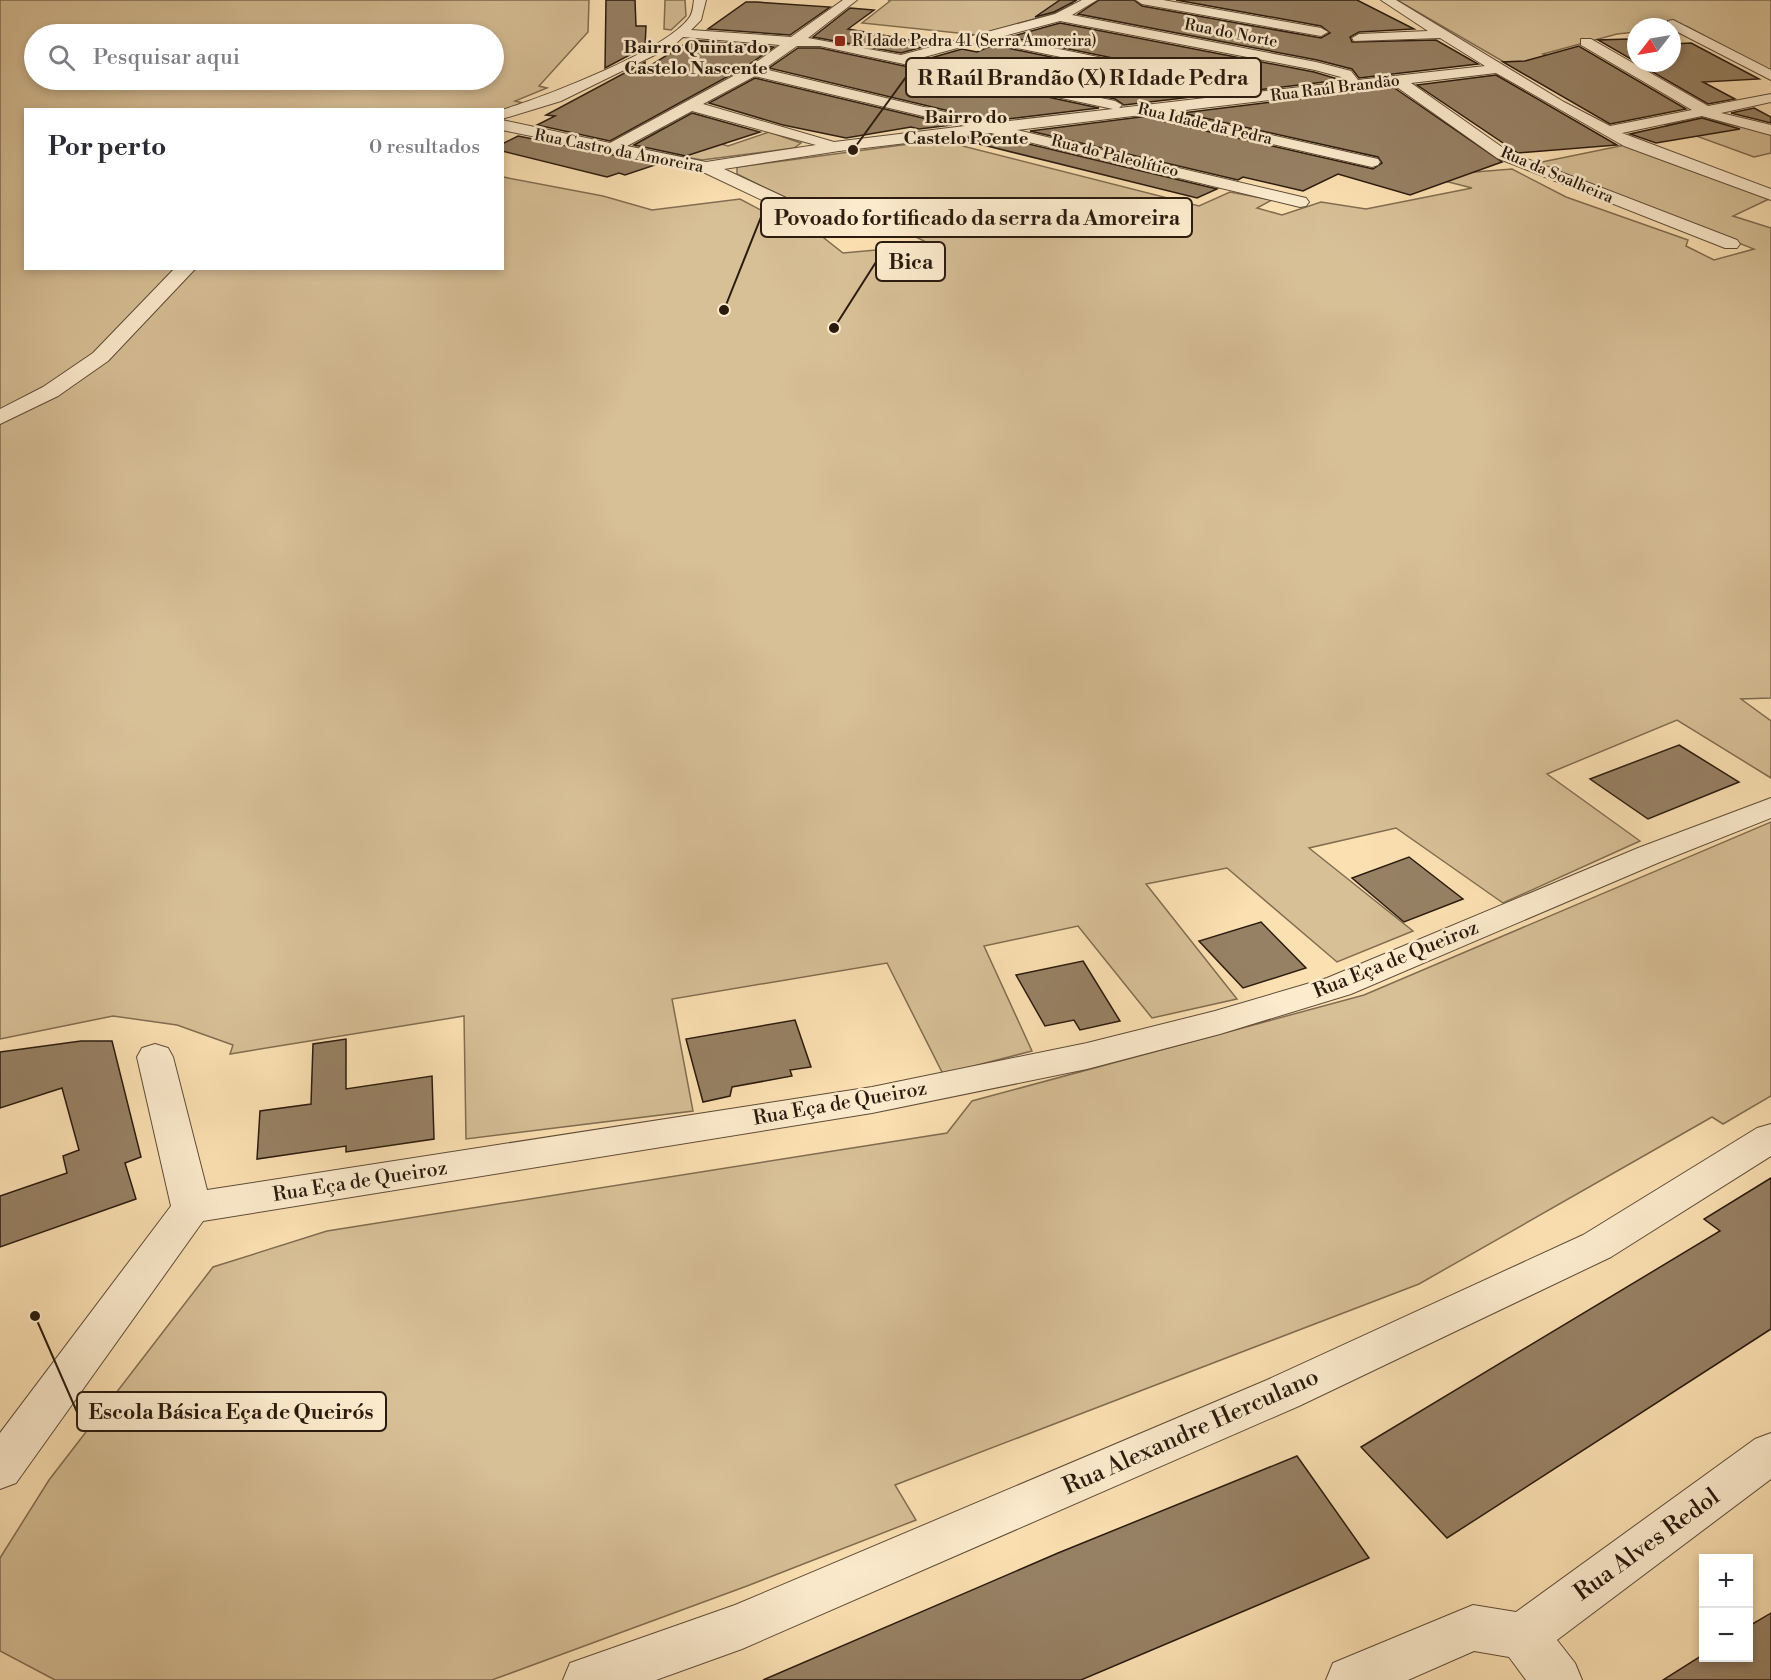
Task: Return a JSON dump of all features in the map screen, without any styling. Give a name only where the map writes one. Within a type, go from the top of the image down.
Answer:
[{"type":"street","points":[[504,115],[568,93],[682,33],[695,20],[700,0]]},
{"type":"street","points":[[610,149],[753,71],[851,0]]},
{"type":"street","points":[[900,58],[1060,16],[1091,0]]},
{"type":"street","points":[[1142,0],[1321,32]]},
{"type":"street","points":[[1387,0],[1559,105],[1630,143],[1771,195]]},
{"type":"street","points":[[1149,34],[1233,4]]},
{"type":"street","name":"Rua do Norte","points":[[1060,16],[1316,66],[1346,74],[1355,86]]},
{"type":"street","points":[[1681,29],[1771,76]]},
{"type":"street","name":"Rua Idade da Pedra","points":[[682,33],[775,41],[820,42],[1142,110],[1372,162]]},
{"type":"street","points":[[1359,38],[1444,34]]},
{"type":"street","points":[[982,38],[1267,96]]},
{"type":"street","points":[[1586,42],[1703,112],[1771,130]]},
{"type":"street","name":"Rua Raúl Brandão","points":[[706,167],[990,128],[1501,68]]},
{"type":"street","name":"Rua do Paleolítico","points":[[753,71],[1300,202]]},
{"type":"street","name":"Rua da Soalheira","points":[[1397,80],[1503,155],[1731,244]]},
{"type":"street","points":[[1608,131],[1771,98]]},
{"type":"street","points":[[692,106],[839,147]]},
{"type":"street","name":"Rua Castro da Amoreira","points":[[504,125],[706,167],[806,214],[828,232]]},
{"type":"street","points":[[0,417],[44,395],[85,367],[125,334],[167,284],[184,270]]},
{"type":"street","name":"Rua Eça de Queiroz","points":[[191,1208],[872,1101],[1087,1056],[1220,1022],[1339,986],[1638,860],[1771,807]]},
{"type":"street","points":[[0,1469],[191,1208],[155,1057]]},
{"type":"street","name":"Rua Alexandre Herculano","points":[[588,1680],[742,1626],[1282,1393],[1597,1246],[1771,1138]]},
{"type":"street","name":"Rua Alves Redol","points":[[1523,1636],[1771,1453]]},
{"type":"street","points":[[1351,1680],[1473,1628],[1523,1636],[1557,1680]]},
{"type":"shaded area","points":[[0,0],[589,0],[588,32],[539,86],[547,88],[515,101],[528,104],[504,110],[24,108],[24,270],[504,270],[504,177],[603,196],[652,210],[740,199],[789,225],[803,224],[799,227],[815,231],[843,253],[932,245],[904,231],[853,214],[826,218],[737,174],[737,167],[939,140],[1199,206],[1230,192],[1272,200],[1257,208],[1282,215],[1321,202],[1366,209],[1472,188],[1425,176],[1512,169],[1566,197],[1688,240],[1686,246],[1714,260],[1754,249],[1537,163],[1625,145],[1769,199],[1733,216],[1771,228],[1771,698],[1741,699],[1771,721],[1771,778],[1677,720],[1547,774],[1640,841],[1503,903],[1396,828],[1309,848],[1413,931],[1337,962],[1227,868],[1146,884],[1237,999],[1152,1018],[1078,926],[984,946],[1032,1051],[943,1074],[887,963],[672,999],[693,1111],[466,1139],[464,1016],[230,1054],[233,1045],[177,1025],[113,1016],[0,1039]]},
{"type":"shaded area","points":[[665,0],[685,0],[686,16],[671,30],[664,29]]},
{"type":"shaded area","points":[[888,0],[1070,0],[1066,3],[1074,4],[1052,14],[977,35],[862,23],[890,1]]},
{"type":"shaded area","points":[[1397,0],[1771,0],[1771,71],[1686,26],[1681,26],[1681,18],[1627,18],[1627,33],[1543,54],[1575,71],[1523,73]]},
{"type":"shaded area","points":[[1701,118],[1771,133],[1771,153],[1754,157],[1666,125]]},
{"type":"shaded area","points":[[664,128],[728,146],[769,132],[801,143],[794,148],[702,160],[638,149],[634,145]]},
{"type":"shaded area","points":[[1771,822],[1771,1096],[1723,1124],[1712,1117],[1419,1284],[895,1485],[916,1520],[747,1586],[492,1680],[55,1680],[0,1651],[0,1558],[49,1480],[213,1267],[327,1231],[947,1133],[972,1101],[1364,995]]},
{"type":"building","points":[[606,0],[635,0],[636,26],[646,26],[645,47],[605,68]]},
{"type":"building","points":[[1060,0],[1077,0],[1054,12],[1035,17]]},
{"type":"building","points":[[1099,0],[1134,0],[1142,6],[1321,38],[1330,33],[1321,26],[1176,0],[1357,0],[1414,29],[1359,32],[1350,37],[1352,42],[1436,40],[1478,64],[1359,78],[1352,69],[1317,60],[1078,14]]},
{"type":"building","points":[[746,2],[830,7],[790,35],[708,29]]},
{"type":"building","points":[[850,8],[874,10],[848,29],[933,44],[901,53],[813,37]]},
{"type":"building","points":[[1060,23],[1314,72],[1341,80],[1249,91],[1245,85],[1010,37]]},
{"type":"building","points":[[1627,39],[1627,57],[1598,40]]},
{"type":"building","points":[[691,40],[774,47],[747,66],[610,141],[537,125],[555,116],[546,115],[645,62],[645,69]]},
{"type":"building","points":[[1691,43],[1759,79],[1703,82],[1735,99],[1708,104],[1653,72],[1681,72],[1681,44]]},
{"type":"building","points":[[993,45],[1226,93],[1124,105],[1115,99],[927,59],[962,49],[977,52]]},
{"type":"building","points":[[1579,46],[1686,109],[1610,124],[1503,62],[1525,61]]},
{"type":"building","points":[[798,48],[820,48],[1099,108],[991,121],[769,68]]},
{"type":"building","points":[[1496,75],[1617,145],[1518,153],[1417,85]]},
{"type":"building","points":[[755,78],[952,125],[919,129],[911,127],[846,138],[783,125],[709,103]]},
{"type":"building","points":[[1393,87],[1502,162],[1410,195],[1338,174],[1303,191],[1243,177],[1238,180],[1030,131],[1156,115],[1158,120],[1373,169],[1382,163],[1378,157],[1182,113]]},
{"type":"building","points":[[1754,108],[1771,117],[1771,123],[1731,113]]},
{"type":"building","points":[[692,113],[760,132],[686,156],[634,145]]},
{"type":"building","points":[[1702,118],[1740,129],[1656,143],[1630,134]]},
{"type":"building","points":[[991,135],[1217,189],[1197,198],[959,139]]},
{"type":"building","points":[[518,136],[658,164],[625,175],[619,173],[607,177],[504,151],[504,143]]},
{"type":"building","points":[[1679,745],[1739,782],[1648,819],[1590,779]]},
{"type":"building","points":[[1409,857],[1463,899],[1404,922],[1352,878]]},
{"type":"building","points":[[1261,922],[1306,968],[1243,988],[1199,941]]},
{"type":"building","points":[[1083,961],[1120,1021],[1080,1030],[1074,1020],[1045,1026],[1016,975]]},
{"type":"building","points":[[795,1020],[811,1067],[790,1070],[792,1076],[732,1087],[730,1096],[703,1102],[686,1039]]},
{"type":"building","points":[[346,1039],[346,1089],[432,1076],[434,1139],[346,1152],[346,1146],[257,1159],[260,1111],[311,1104],[313,1044]]},
{"type":"building","points":[[81,1041],[112,1041],[141,1157],[125,1163],[136,1199],[0,1247],[0,1196],[67,1173],[63,1156],[79,1150],[62,1088],[0,1108],[0,1052]]},
{"type":"building","points":[[1771,1178],[1771,1329],[1447,1538],[1361,1447],[1720,1231],[1704,1219]]},
{"type":"building","points":[[1297,1456],[1369,1558],[1081,1680],[763,1680],[1058,1553]]},
{"type":"building","points":[[1771,1613],[1771,1680],[1663,1680],[1699,1657],[1699,1662],[1753,1662],[1753,1624]]},
{"type":"place","name":"R Idade Pedra 41 (Serra Amoreira)","points":[[840,41]]},
{"type":"place","name":"R Raúl Brandão (X) R Idade Pedra","points":[[853,150]]},
{"type":"place","name":"Povoado fortificado da serra da Amoreira","points":[[724,310]]},
{"type":"place","name":"Bica","points":[[834,328]]},
{"type":"place","name":"Escola Básica Eça de Queirós","points":[[35,1316]]},
{"type":"district","name":"Bairro Quinta do Castelo Nascente","points":[[696,57]]},
{"type":"district","name":"Bairro do Castelo Poente","points":[[966,127]]}]
